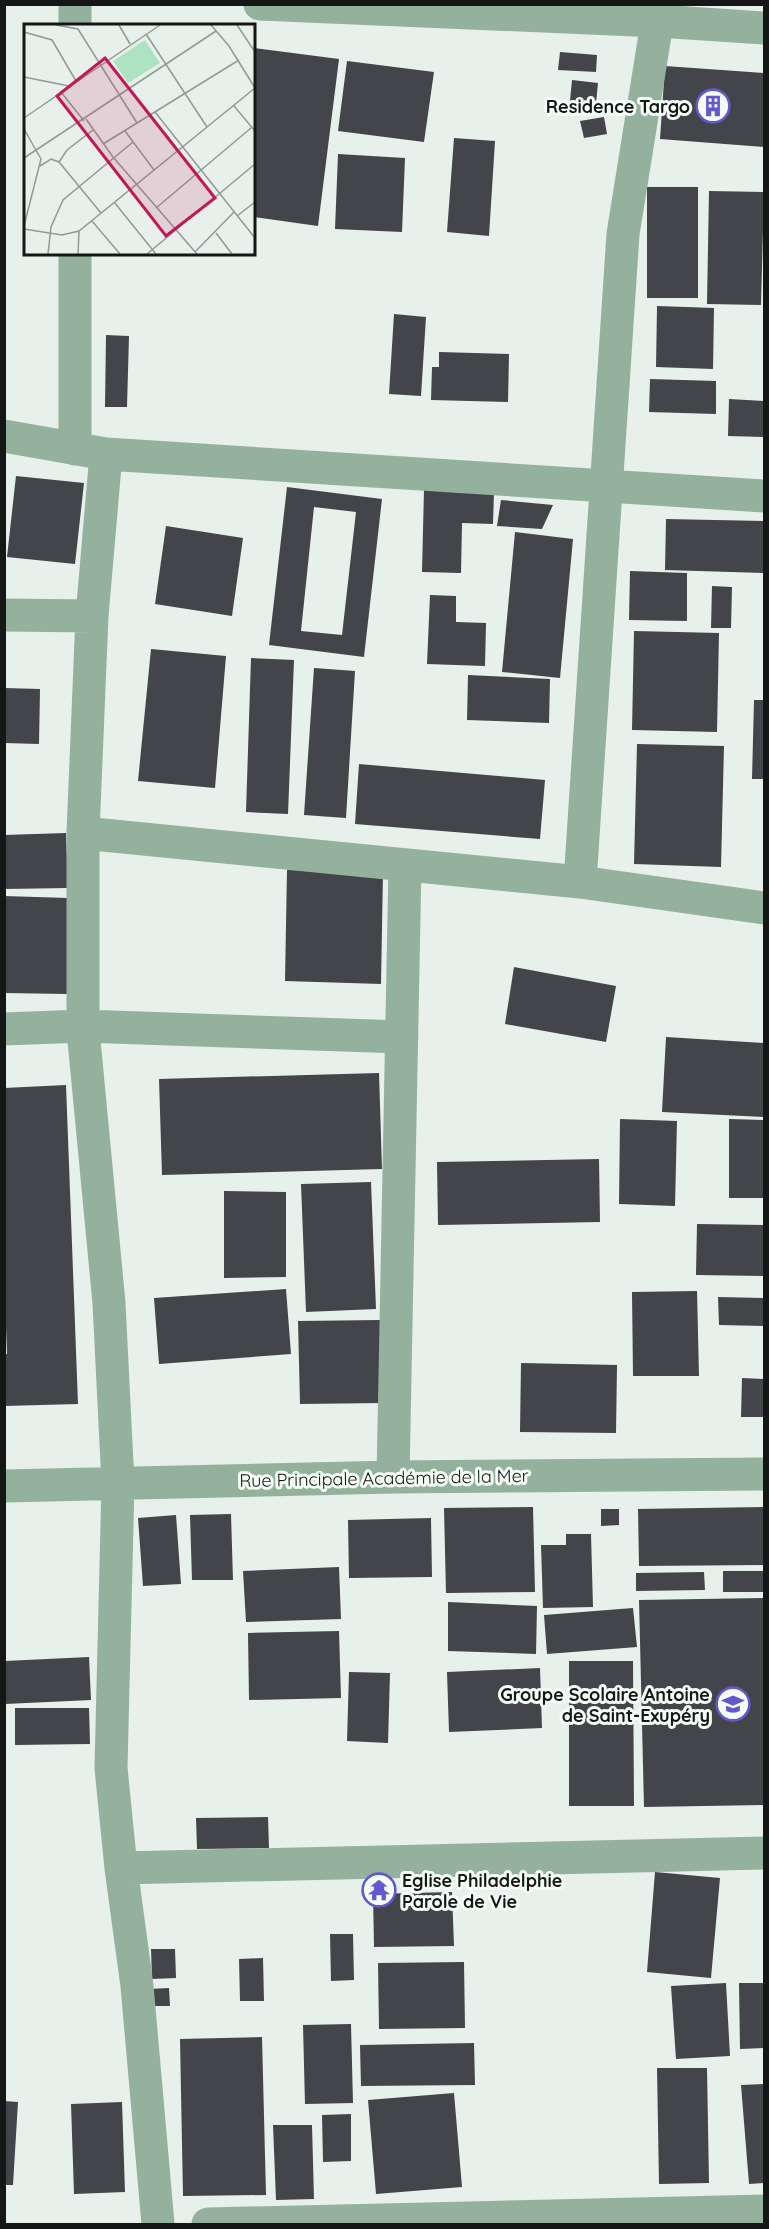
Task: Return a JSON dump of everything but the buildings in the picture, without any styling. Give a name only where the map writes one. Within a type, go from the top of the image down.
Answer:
[{"type":"street","points":[[75,4],[75,24]]},
{"type":"street","points":[[260,4],[659,13],[765,28]]},
{"type":"street","points":[[580,882],[624,234],[659,13]]},
{"type":"street","points":[[75,255],[91,451],[92,616],[83,833],[83,1026],[109,1303],[118,1484],[111,1768],[121,1868],[137,1986],[158,2224]]},
{"type":"street","points":[[4,436],[91,451],[765,496]]},
{"type":"street","points":[[4,615],[92,616]]},
{"type":"street","points":[[83,833],[580,882],[765,908]]},
{"type":"street","points":[[393,1477],[405,865]]},
{"type":"street","points":[[4,1029],[83,1026],[402,1037]]},
{"type":"street","name":"Rue Principale Académie de la Mer","points":[[4,1486],[393,1477],[765,1474]]},
{"type":"street","points":[[121,1868],[765,1853]]},
{"type":"street","points":[[208,2224],[765,2211]]},
{"type":"place","name":"Residence Targo","points":[[713,106]]},
{"type":"place","name":"Groupe Scolaire Antoine de Saint-Exupéry","points":[[733,1704]]},
{"type":"place","name":"Eglise Philadelphie Parole de Vie","points":[[379,1890]]}]
